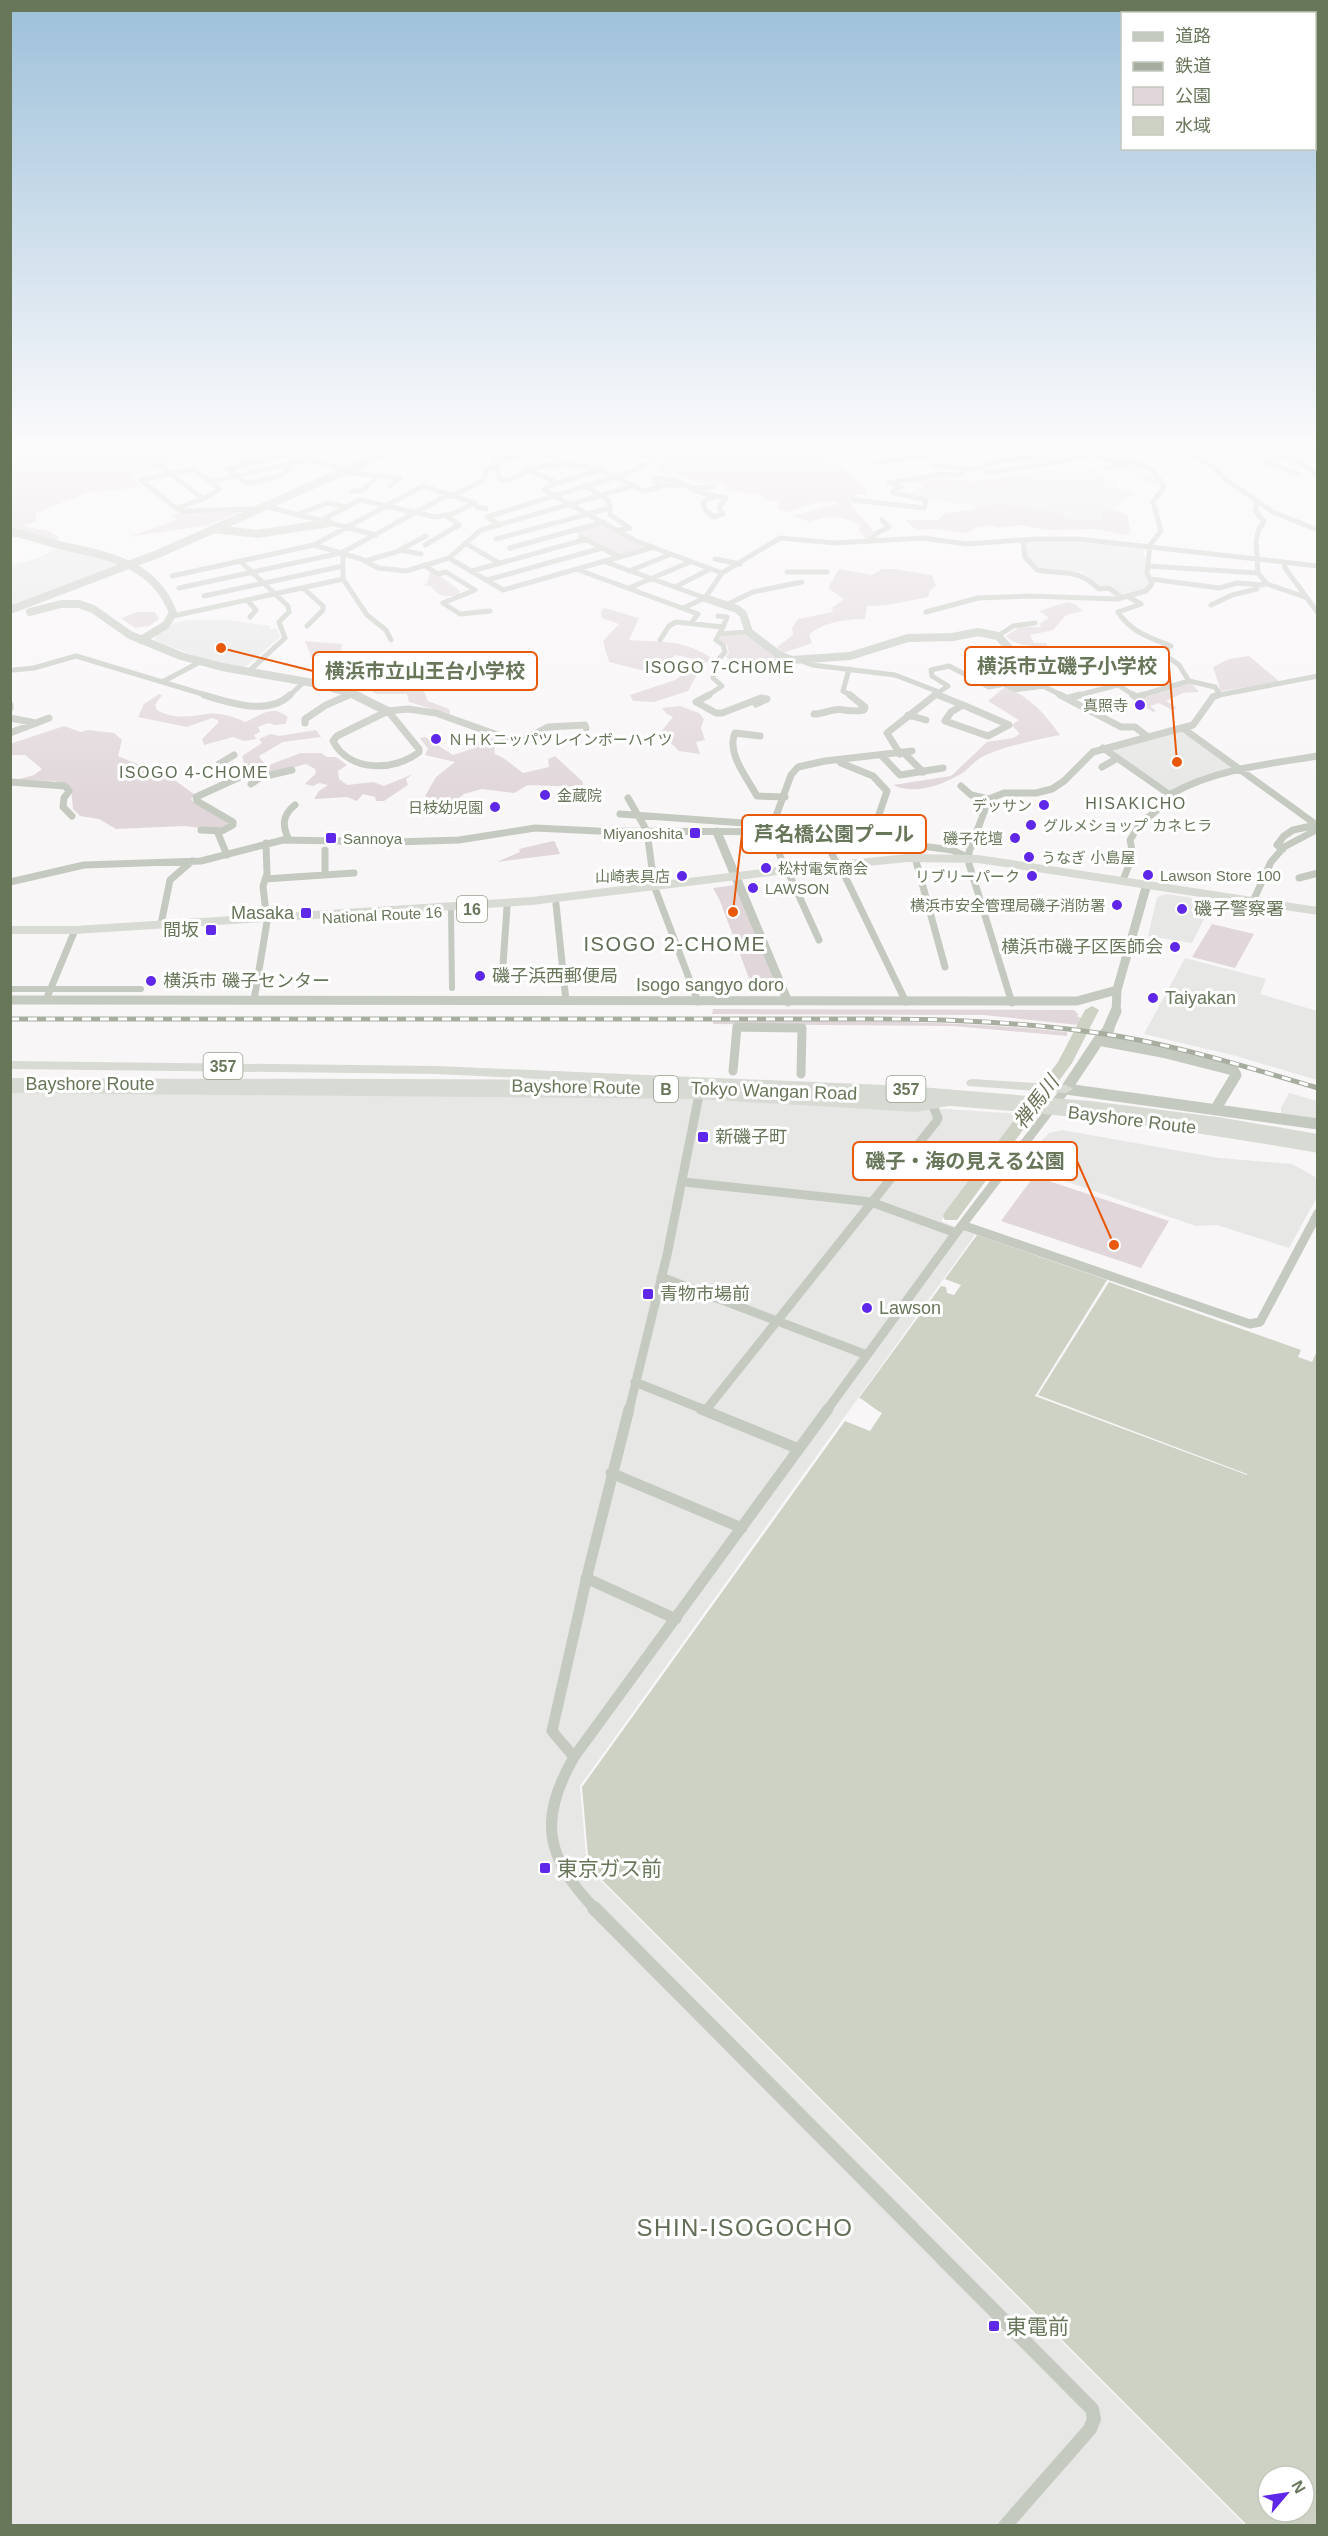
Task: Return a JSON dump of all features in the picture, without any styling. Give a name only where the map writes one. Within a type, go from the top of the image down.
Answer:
[{"type":"highway","name":"National Route 16","points":[[10,932],[74,933],[532,901],[655,889],[908,858],[969,858],[1258,900],[1317,911]]},
{"type":"highway","name":"National Route 16","points":[[839,866],[930,859]]},
{"type":"highway","name":"National Route 16","points":[[74,933],[161,924],[556,904],[655,889]]},
{"type":"highway","name":"Tokyo Wangan Road","points":[[10,1065],[436,1070],[829,1086],[986,1096],[1168,1115],[1317,1138]]},
{"type":"highway","name":"357","points":[[436,1070],[579,1068],[733,1071],[1066,1089]]},
{"type":"highway","name":"Bayshore Route","points":[[10,1074],[620,1077],[870,1086],[1084,1103],[1220,1121],[1317,1138]]},
{"type":"highway","name":"357","points":[[859,1077],[907,1086],[914,1092],[911,1097],[863,1103]]},
{"type":"highway","name":"Bayshore Route","points":[[10,1083],[457,1086],[805,1093],[1066,1111],[1317,1147]]},
{"type":"highway","name":"Tokyo Wangan Road","points":[[10,1089],[436,1092],[610,1086],[886,1095],[1038,1106],[1134,1117],[1317,1147]]},
{"type":"highway","name":"357","points":[[436,1092],[699,1095],[933,1107],[1015,1086]]},
{"type":"street","points":[[125,562],[134,566],[160,589],[172,609],[173,616]]},
{"type":"street","points":[[10,610],[67,592],[142,562]]},
{"type":"street","points":[[172,576],[233,562]]},
{"type":"street","points":[[241,562],[288,606],[289,612],[279,622],[285,638],[248,672]]},
{"type":"street","points":[[179,588],[296,562]]},
{"type":"street","points":[[343,562],[343,579],[367,615],[386,630],[391,640]]},
{"type":"street","points":[[368,562],[378,568],[400,571],[433,562]]},
{"type":"street","points":[[457,562],[503,590],[598,562]]},
{"type":"street","points":[[536,562],[556,575]]},
{"type":"street","points":[[465,583],[550,562]]},
{"type":"street","points":[[607,562],[728,604],[743,614],[748,632],[779,655],[812,665],[895,675],[1009,725],[988,736],[945,721],[951,712],[963,705]]},
{"type":"street","points":[[629,571],[651,562]]},
{"type":"street","points":[[629,588],[689,562]]},
{"type":"street","points":[[691,562],[722,573]]},
{"type":"street","points":[[732,562],[740,564]]},
{"type":"street","points":[[683,608],[705,598],[722,573],[743,562]]},
{"type":"street","points":[[1030,562],[1037,570],[1080,573],[1089,578],[1099,589],[1109,588],[1141,604],[1118,612],[1137,635],[1171,646],[1158,650],[1179,664],[1189,681]]},
{"type":"street","points":[[926,612],[978,598],[1125,597],[1152,587],[1148,573],[1148,562]]},
{"type":"street","points":[[1258,562],[1258,573],[1265,585]]},
{"type":"street","points":[[1284,562],[1285,568],[1317,616]]},
{"type":"street","points":[[1287,562],[1317,566]]},
{"type":"street","points":[[472,571],[499,563]]},
{"type":"street","points":[[424,565],[438,574],[446,572],[475,590],[443,603],[460,614],[490,611]]},
{"type":"street","points":[[204,596],[343,566]]},
{"type":"street","points":[[1148,566],[1258,573]]},
{"type":"street","points":[[576,569],[698,614],[691,623]]},
{"type":"street","points":[[675,587],[710,569]]},
{"type":"street","points":[[787,572],[827,572]]},
{"type":"street","points":[[182,573],[216,607]]},
{"type":"street","points":[[141,640],[166,625],[173,616],[343,579]]},
{"type":"street","points":[[1151,579],[1219,588],[1237,583],[1265,585],[1305,597]]},
{"type":"street","points":[[728,604],[734,599],[767,589],[802,582]]},
{"type":"street","points":[[1211,605],[1232,595],[1265,585]]},
{"type":"street","points":[[303,588],[323,606],[323,609],[307,626]]},
{"type":"street","points":[[247,600],[256,610],[250,617]]},
{"type":"street","points":[[10,616],[58,604],[77,604],[88,607],[129,635],[200,662],[354,693],[387,711],[400,723],[419,749],[415,757],[387,766],[369,767],[345,756],[335,747],[333,741],[336,737],[387,711],[408,708],[442,715],[513,741],[532,737],[543,728],[585,724],[586,728]]},
{"type":"street","points":[[718,616],[727,617],[716,640],[723,645],[725,652],[719,659],[713,678],[722,686],[717,692],[696,702],[716,713],[722,713],[760,698],[767,699],[756,704]]},
{"type":"street","points":[[660,640],[669,626],[678,622],[723,627]]},
{"type":"street","points":[[998,636],[1013,626],[1035,623]]},
{"type":"street","points":[[718,634],[748,632]]},
{"type":"street","points":[[802,661],[850,656],[881,645],[917,637],[953,637],[978,632],[998,636],[1009,650],[981,660],[974,666],[977,670],[1005,684],[1022,688],[1041,685],[1120,727],[1135,727],[1148,737]]},
{"type":"street","points":[[14,670],[34,668],[76,656],[164,681],[213,698],[263,708],[283,702],[304,682]]},
{"type":"street","points":[[164,681],[200,662]]},
{"type":"street","points":[[923,772],[887,733],[948,686],[929,672],[949,666],[989,687],[1005,684]]},
{"type":"street","points":[[814,714],[823,714],[836,709],[851,713],[864,710],[865,707],[855,702],[850,694],[843,691],[849,669]]},
{"type":"street","points":[[961,786],[971,795],[989,799],[1002,793],[1051,790],[1078,769],[1083,759],[1103,748],[1193,725],[1213,698],[1220,694],[1317,676]]},
{"type":"street","points":[[1069,698],[1118,685],[1136,697],[1189,681],[1215,687],[1220,694]]},
{"type":"street","points":[[305,723],[305,719],[312,713],[354,693]]},
{"type":"street","points":[[908,715],[926,720]]},
{"type":"street","points":[[10,718],[36,723]]},
{"type":"street","points":[[10,733],[49,718]]},
{"type":"street","points":[[1184,729],[1317,826],[1283,849],[1271,862],[1258,900]]},
{"type":"street","points":[[760,736],[735,734],[732,737],[736,758],[757,796],[784,797]]},
{"type":"street","points":[[1103,748],[1172,797]]},
{"type":"street","points":[[768,830],[792,775],[798,767],[906,753]]},
{"type":"street","points":[[219,764],[234,755]]},
{"type":"street","points":[[882,756],[900,775],[943,768]]},
{"type":"street","points":[[1123,880],[1133,855],[1130,840],[1135,831],[1140,824],[1187,785],[1240,768],[1317,756]]},
{"type":"street","points":[[1102,767],[1116,759]]},
{"type":"street","points":[[834,761],[864,772],[885,787],[887,791],[871,838]]},
{"type":"street","points":[[251,784],[261,777],[292,770]]},
{"type":"street","points":[[201,830],[217,831],[233,825],[233,822],[195,799],[203,793],[240,777]]},
{"type":"street","points":[[10,782],[65,786],[69,791],[64,798],[63,807],[72,816]]},
{"type":"street","points":[[628,798],[636,816],[647,831],[652,869],[647,871],[698,1002]]},
{"type":"street","points":[[989,799],[969,864],[1012,1003]]},
{"type":"street","points":[[289,840],[283,828],[287,811],[295,805]]},
{"type":"street","points":[[620,814],[768,830],[821,832],[871,838],[952,850],[969,858]]},
{"type":"street","points":[[10,882],[84,865],[192,861],[227,855],[266,843],[289,840],[395,842],[459,840],[535,828],[717,832],[768,830]]},
{"type":"street","points":[[768,830],[819,940]]},
{"type":"street","points":[[217,831],[227,855]]},
{"type":"street","points":[[717,832],[788,1002]]},
{"type":"street","points":[[821,832],[906,1002]]},
{"type":"street","points":[[254,1000],[267,920],[263,893],[267,874],[266,843]]},
{"type":"street","points":[[325,850],[325,875]]},
{"type":"street","points":[[161,924],[170,880],[192,861]]},
{"type":"street","points":[[916,861],[945,967]]},
{"type":"street","points":[[265,879],[354,873]]},
{"type":"street","points":[[1299,878],[1317,873]]},
{"type":"street","points":[[1091,1053],[1103,1041],[1116,1016],[1117,990],[1147,884]]},
{"type":"street","points":[[556,904],[566,1002]]},
{"type":"street","points":[[503,965],[507,907]]},
{"type":"street","points":[[451,911],[452,988]]},
{"type":"street","points":[[48,994],[74,933]]},
{"type":"street","points":[[10,989],[48,994],[141,989]]},
{"type":"street","name":"Isogo sangyo doro","points":[[10,1000],[48,994],[254,1000],[1012,1003],[1077,1001],[1117,990]]},
{"type":"street","points":[[733,1071],[737,1028],[802,1028],[801,1074]]},
{"type":"street","points":[[1005,2526],[1090,2429],[1094,2420],[1092,2409],[573,1885],[559,1863],[553,1847],[550,1814],[561,1778],[574,1757],[959,1229],[1109,1029]]},
{"type":"street","points":[[1103,1041],[1171,1054],[1233,1070],[1236,1075],[1215,1110]]},
{"type":"street","points":[[1066,1089],[1317,1124]]},
{"type":"street","points":[[574,1757],[552,1731],[570,1641],[684,1182],[699,1095]]},
{"type":"street","points":[[706,1411],[936,1122],[937,1112],[933,1107]]},
{"type":"street","points":[[684,1182],[871,1202],[1238,1321],[1255,1323],[1260,1322],[1317,1213]]},
{"type":"street","points":[[661,1277],[867,1355]]},
{"type":"street","points":[[635,1382],[799,1449]]},
{"type":"street","points":[[611,1473],[742,1528]]},
{"type":"street","points":[[586,1578],[676,1618]]},
{"type":"shaded area","points":[[23,562],[123,564],[11,606],[10,566]]},
{"type":"shaded area","points":[[1032,562],[1147,562],[1150,586],[1144,591],[1124,596],[1099,586],[1082,572],[1040,570]]},
{"type":"shaded area","points":[[189,620],[227,620],[271,626],[268,630],[277,628],[280,637],[244,668],[216,663],[155,641],[156,636],[174,623]]},
{"type":"shaded area","points":[[1182,731],[1235,767],[1171,791],[1119,758],[1111,750]]},
{"type":"shaded area","points":[[1166,894],[1213,901],[1192,943],[1148,936],[1157,897]]},
{"type":"shaded area","points":[[1185,958],[1266,979],[1260,994],[1317,1011],[1317,1080],[1236,1056],[1144,1034]]},
{"type":"shaded area","points":[[11,1093],[675,1097],[883,1105],[1023,1114],[941,1221],[975,1235],[580,1786],[587,1867],[1245,2525],[11,2526]]},
{"type":"shaded area","points":[[1289,1093],[1317,1101],[1317,1120],[1281,1114],[1281,1108]]},
{"type":"shaded area","points":[[1062,1130],[1219,1158],[1292,1164],[1317,1178],[1317,1197],[1289,1248],[1217,1225],[1196,1226],[1024,1167],[1023,1160],[1032,1146],[1049,1133]]},
{"type":"green space","points":[[431,569],[460,591],[459,595],[443,595],[431,586],[422,585],[427,583]]},
{"type":"green space","points":[[839,569],[872,575],[882,569],[895,569],[932,575],[936,586],[930,590],[928,597],[887,605],[867,606],[865,619],[828,624],[809,635],[812,643],[783,653],[777,647],[793,635],[792,628],[798,619],[833,612],[832,608],[844,599],[828,588]]},
{"type":"green space","points":[[1067,602],[1075,604],[1083,611],[1066,615],[1053,630],[1030,635],[1034,643],[1047,643],[1047,646],[1020,644],[1006,636],[1020,627],[1041,627],[1039,624],[1049,618],[1039,611]]},
{"type":"green space","points":[[604,608],[639,618],[629,640],[682,645],[702,652],[713,659],[703,663],[688,691],[654,702],[633,701],[630,695],[675,680],[693,668],[694,663],[692,659],[676,655],[652,669],[641,670],[609,662],[603,641],[619,624],[602,618],[601,612]]},
{"type":"green space","points":[[138,612],[155,612],[159,619],[149,626],[135,628],[121,618]]},
{"type":"green space","points":[[746,635],[781,659],[742,668],[726,657],[729,653],[727,645],[720,640],[721,636]]},
{"type":"green space","points":[[305,641],[342,644],[340,657],[374,660],[398,667],[405,672],[399,680],[424,691],[428,701],[449,709],[450,714],[409,702],[407,694],[377,694],[359,685],[366,680],[349,688],[321,681],[329,673],[314,670],[316,659],[312,659]]},
{"type":"green space","points":[[1249,656],[1280,682],[1221,691],[1213,667],[1229,659]]},
{"type":"green space","points":[[1191,683],[1199,692],[1183,693],[1166,701],[1177,708],[1172,710],[1159,703],[1150,706],[1156,711],[1153,712],[1138,702],[1145,700],[1141,697]]},
{"type":"green space","points":[[1005,687],[1022,695],[1036,706],[1060,735],[990,753],[980,758],[964,772],[930,787],[911,789],[893,785],[951,776],[987,742],[1013,738],[1020,734],[1012,725],[1019,720],[988,701]]},
{"type":"green space","points":[[159,694],[162,695],[155,705],[157,710],[170,715],[217,714],[245,722],[262,714],[276,711],[288,717],[285,724],[268,723],[258,727],[260,732],[254,735],[256,739],[244,741],[233,737],[204,745],[202,739],[218,723],[218,720],[212,718],[187,727],[138,717],[144,704]]},
{"type":"green space","points":[[680,706],[699,713],[704,719],[701,728],[705,740],[696,742],[700,754],[679,751],[660,733],[673,717],[662,708]]},
{"type":"green space","points":[[64,726],[81,732],[88,730],[114,733],[122,740],[118,756],[173,779],[194,794],[191,800],[222,817],[231,825],[214,830],[185,826],[116,829],[99,819],[80,816],[73,809],[71,788],[55,781],[15,780],[34,775],[42,769],[25,755],[11,755],[10,744]]},
{"type":"green space","points":[[316,730],[321,737],[283,742],[259,756],[269,765],[301,753],[321,753],[327,757],[336,757],[347,765],[338,771],[339,779],[347,785],[373,782],[384,786],[413,774],[406,779],[408,785],[384,801],[376,801],[375,797],[363,794],[357,801],[347,797],[314,799],[319,791],[328,785],[305,784],[316,773],[315,769],[306,764],[268,774],[246,770],[242,756],[262,743],[259,739],[271,734],[279,736]]},
{"type":"green space","points":[[425,737],[453,755],[475,748],[472,744],[488,737],[500,741],[494,742],[495,754],[523,773],[549,767],[548,759],[555,756],[583,782],[583,787],[528,785],[514,793],[482,789],[464,794],[447,807],[432,805],[425,796],[436,777],[455,762],[425,755],[428,749],[420,738]]},
{"type":"green space","points":[[553,841],[560,854],[497,862],[520,852],[519,849]]},
{"type":"green space","points":[[735,885],[778,989],[753,989],[713,888]]},
{"type":"green space","points":[[1212,924],[1254,934],[1235,968],[1192,957]]},
{"type":"green space","points":[[713,1009],[1074,1010],[1079,1015],[1076,1016],[1092,1022],[1088,1026],[984,1015],[712,1014]]},
{"type":"green space","points":[[713,1021],[934,1023],[1067,1032],[1067,1036],[953,1026],[713,1024]]},
{"type":"green space","points":[[1034,1176],[1169,1221],[1141,1268],[1001,1221]]},
{"type":"water","points":[[977,1235],[1107,1280],[1035,1396],[1247,1475],[1038,1395],[1109,1282],[1301,1350],[1298,1357],[1312,1362],[1317,1351],[1317,2525],[1247,2525],[589,1867],[582,1787],[845,1421],[870,1431],[882,1413],[859,1398],[941,1286],[946,1287],[947,1293],[954,1295],[961,1285],[945,1279]]},
{"type":"waterway","name":"禅馬川","points":[[951,1216],[1065,1063],[1092,1010]]},
{"type":"railway","points":[[10,1019],[877,1019],[970,1021],[1062,1028],[1123,1037],[1197,1053],[1318,1088]]},
{"type":"place","name":"横浜市立山王台小学校","points":[[221,648]]},
{"type":"place","name":"真照寺","points":[[1140,705]]},
{"type":"place","name":"ＮＨＫニッパツレインボーハイツ","points":[[436,739]]},
{"type":"place","name":"横浜市立磯子小学校","points":[[1177,762]]},
{"type":"place","name":"金蔵院","points":[[545,795]]},
{"type":"place","name":"デッサン","points":[[1044,805]]},
{"type":"place","name":"日枝幼児園","points":[[495,807]]},
{"type":"place","name":"グルメショップ カネヒラ","points":[[1031,825]]},
{"type":"place","name":"Miyanoshita","points":[[695,833]]},
{"type":"place","name":"Sannoya","points":[[331,838]]},
{"type":"place","name":"磯子花壇","points":[[1015,838]]},
{"type":"place","name":"うなぎ 小島屋","points":[[1029,857]]},
{"type":"place","name":"松村電気商会","points":[[766,868]]},
{"type":"place","name":"Lawson Store 100","points":[[1148,875]]},
{"type":"place","name":"山崎表具店","points":[[682,876]]},
{"type":"place","name":"リブリーパーク","points":[[1032,876]]},
{"type":"place","name":"LAWSON","points":[[753,888]]},
{"type":"place","name":"横浜市安全管理局磯子消防署","points":[[1117,905]]},
{"type":"place","name":"磯子警察署","points":[[1182,909]]},
{"type":"place","name":"芦名橋公園プール","points":[[733,912]]},
{"type":"place","name":"Masaka","points":[[306,913]]},
{"type":"place","name":"間坂","points":[[211,930]]},
{"type":"place","name":"横浜市磯子区医師会","points":[[1175,947]]},
{"type":"place","name":"磯子浜西郵便局","points":[[480,976]]},
{"type":"place","name":"横浜市 磯子センター","points":[[151,981]]},
{"type":"place","name":"Taiyakan","points":[[1153,998]]},
{"type":"place","name":"新磯子町","points":[[703,1137]]},
{"type":"place","name":"磯子・海の見える公園","points":[[1114,1245]]},
{"type":"place","name":"青物市場前","points":[[648,1294]]},
{"type":"place","name":"Lawson","points":[[867,1308]]},
{"type":"place","name":"東京ガス前","points":[[545,1868]]},
{"type":"place","name":"東電前","points":[[994,2326]]},
{"type":"district","name":"ISOGO 7-CHOME","points":[[720,667]]},
{"type":"district","name":"ISOGO 4-CHOME","points":[[194,772]]},
{"type":"district","name":"HISAKICHO","points":[[1136,803]]},
{"type":"district","name":"ISOGO 2-CHOME","points":[[675,944]]},
{"type":"district","name":"SHIN-ISOGOCHO","points":[[745,2227]]}]
